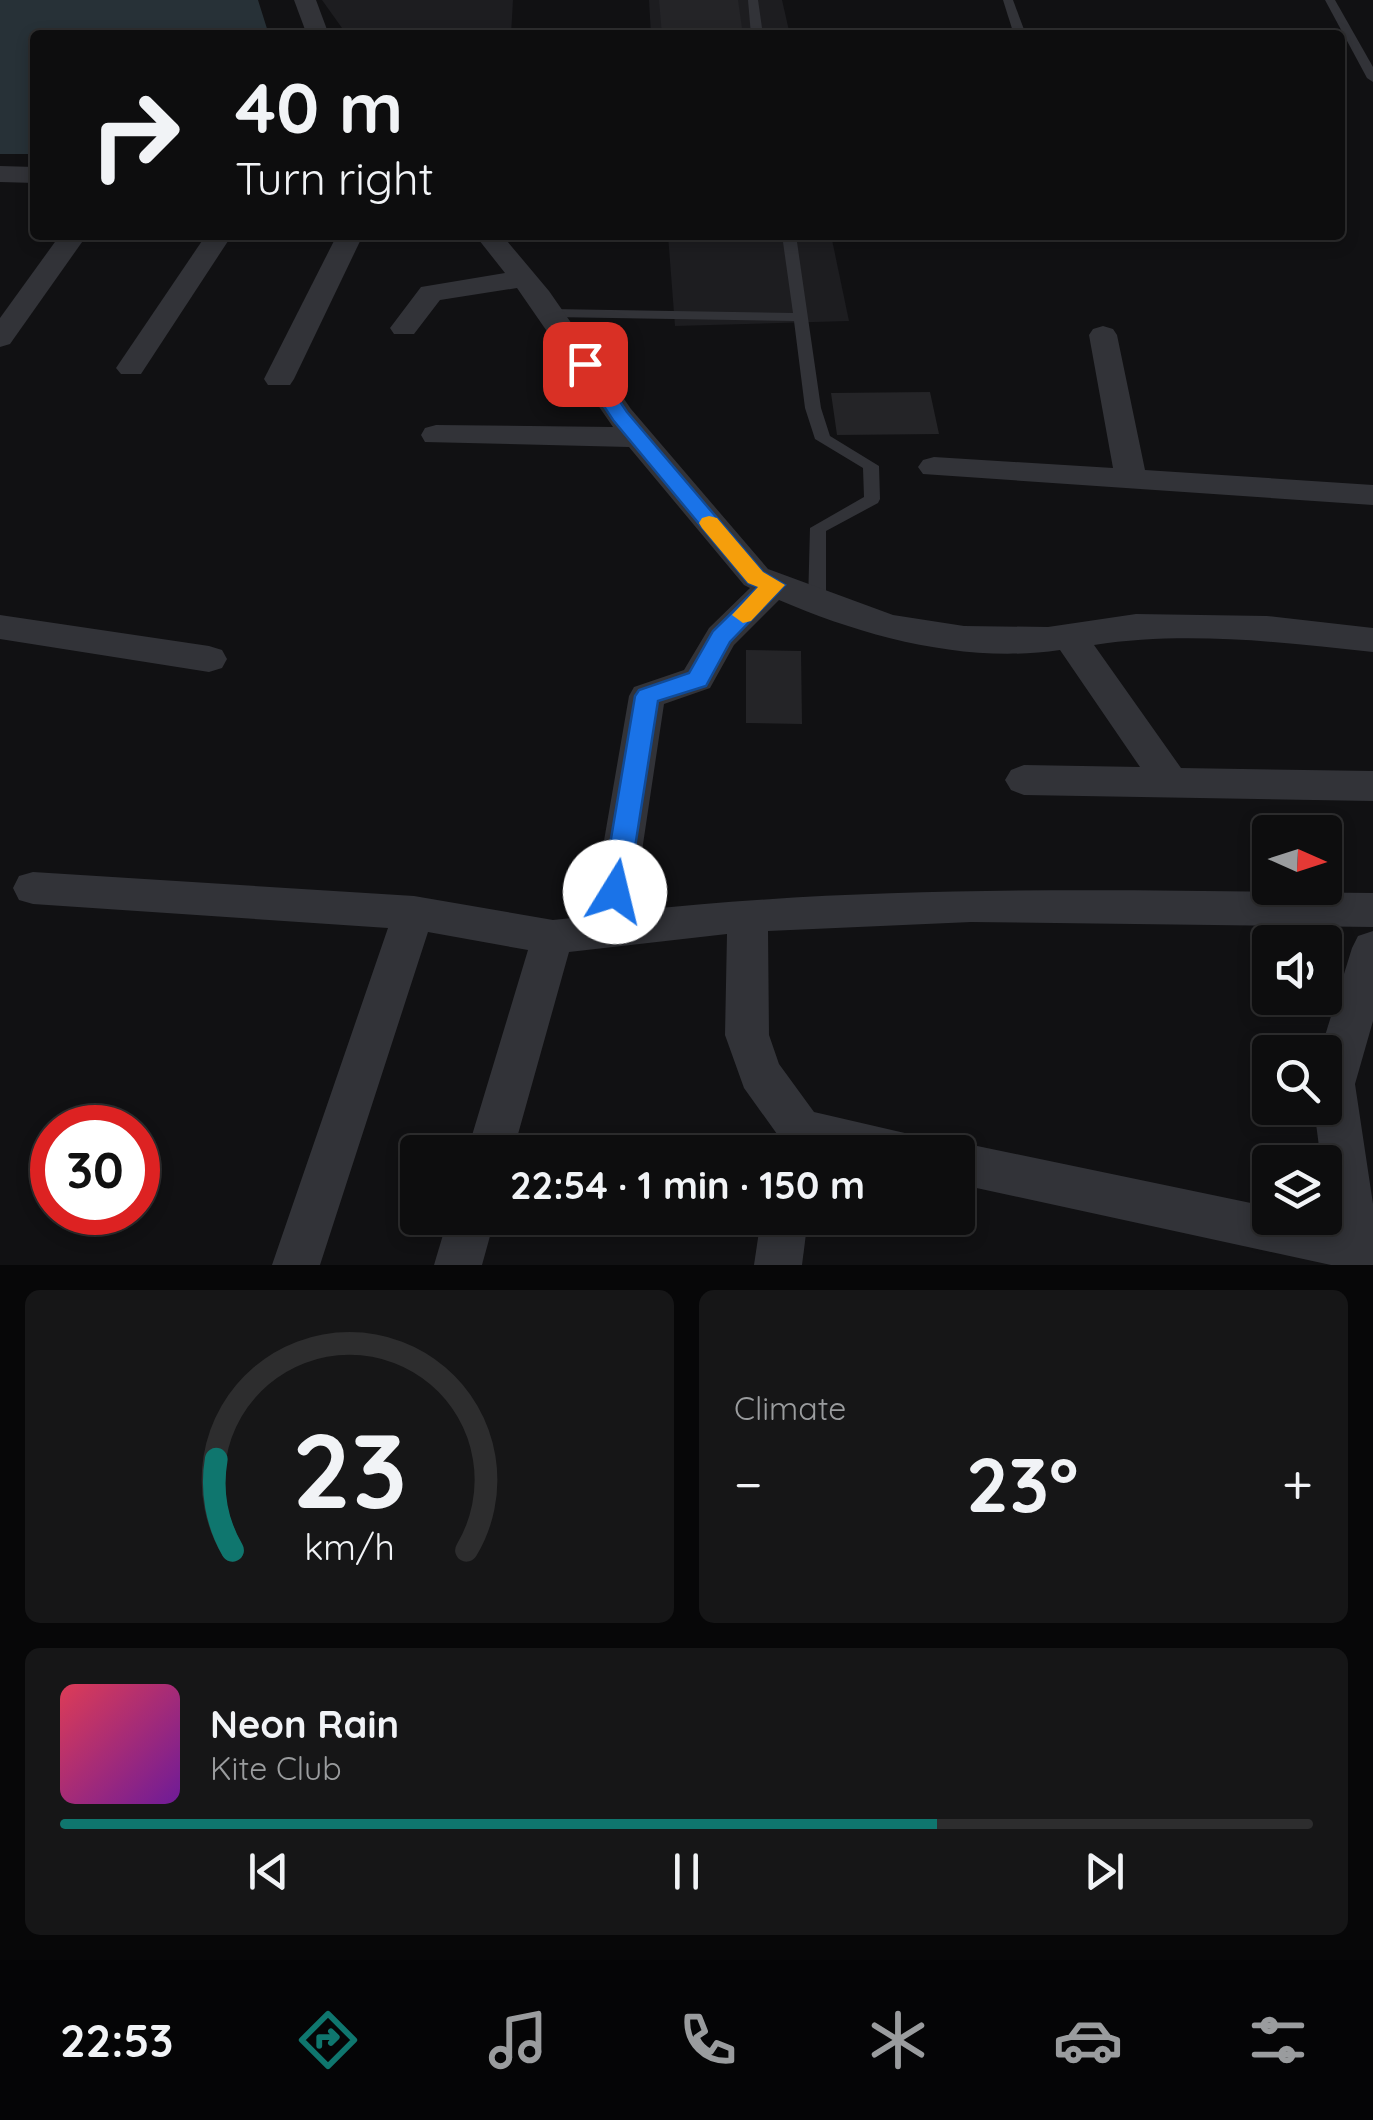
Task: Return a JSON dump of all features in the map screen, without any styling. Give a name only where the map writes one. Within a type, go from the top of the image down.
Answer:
[{"type":"street","points":[[305,0],[316,30]]},
{"type":"street","points":[[0,174],[30,175]]},
{"type":"street","points":[[0,338],[70,240]]},
{"type":"street","points":[[131,368],[216,240]]},
{"type":"street","points":[[279,379],[348,240]]},
{"type":"street","points":[[492,240],[550,313],[638,437],[756,577],[816,603],[891,627],[964,638],[1068,636],[1155,626],[1267,628],[1373,640]]},
{"type":"street","points":[[404,328],[431,293],[524,278]]},
{"type":"street","points":[[1103,335],[1130,477]]},
{"type":"street","points":[[436,435],[638,437]]},
{"type":"street","points":[[934,467],[1373,495]]},
{"type":"street","points":[[609,932],[647,696],[697,680],[721,637],[774,585]]},
{"type":"street","points":[[0,627],[209,659]]},
{"type":"street","points":[[1068,636],[1171,783]]},
{"type":"street","points":[[1024,780],[1373,786]]},
{"type":"street","points":[[33,888],[414,913],[553,937],[748,915],[971,905],[1373,910]]},
{"type":"street","points":[[296,1265],[414,913]]},
{"type":"street","points":[[748,915],[747,1035],[760,1074],[795,1135]]},
{"type":"street","points":[[495,1135],[553,937]]},
{"type":"street","points":[[975,1168],[1356,1256],[1333,1084],[1360,1033],[1373,948]]},
{"type":"street","points":[[458,1265],[467,1235]]},
{"type":"street","points":[[778,1265],[783,1235]]},
{"type":"lane","points":[[754,0],[757,30]]},
{"type":"lane","points":[[1008,0],[1018,30]]},
{"type":"lane","points":[[1330,0],[1373,78]]},
{"type":"lane","points":[[790,240],[813,408],[823,439],[871,466],[872,499],[818,528],[816,603]]},
{"type":"lane","points":[[550,313],[801,316]]},
{"type":"shaded area","points":[[0,0],[258,0],[267,30],[30,30],[30,154],[0,154]]},
{"type":"shaded area","points":[[322,0],[513,0],[511,30],[343,30]]},
{"type":"shaded area","points":[[649,0],[782,0],[789,30],[651,30]]},
{"type":"shaded area","points":[[668,240],[832,240],[849,321],[675,326]]},
{"type":"building","points":[[659,0],[738,0],[742,30],[662,30]]},
{"type":"building","points":[[930,392],[939,434],[837,435],[831,393]]},
{"type":"building","points":[[746,650],[801,651],[802,724],[746,723]]},
{"type":"slow traffic","points":[[709,523],[756,577],[774,585],[743,615]]},
{"type":"route","points":[[585,364],[620,416],[712,527],[756,577],[774,585],[721,637],[697,680],[647,696],[615,892]]}]
